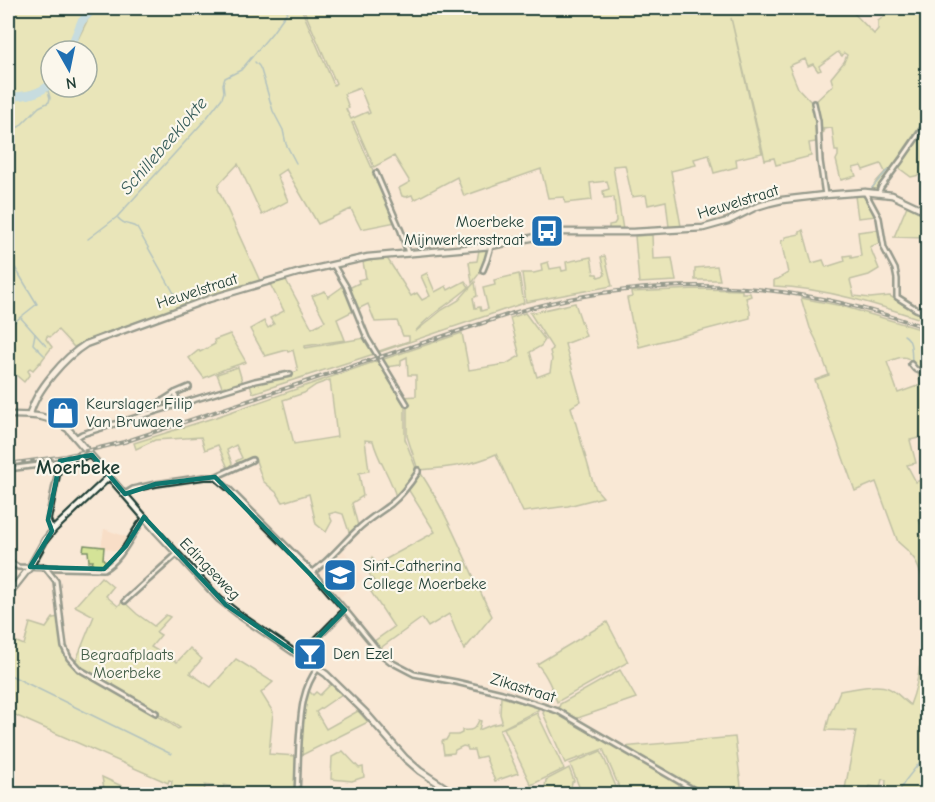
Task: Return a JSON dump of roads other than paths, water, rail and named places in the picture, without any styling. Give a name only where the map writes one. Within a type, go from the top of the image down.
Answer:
[{"type":"street","points":[[814,103],[818,121],[825,195]]},
{"type":"street","points":[[879,192],[927,121]]},
{"type":"street","points":[[376,173],[408,253]]},
{"type":"street","points":[[868,192],[879,218],[884,248],[895,269],[897,297],[927,314]]},
{"type":"street","name":"Heuvelstraat","points":[[30,414],[39,393],[62,363],[86,344],[209,299],[356,259],[491,246],[561,232],[633,232],[703,228],[728,221],[768,203],[825,195],[879,192],[898,197],[927,212]]},
{"type":"street","points":[[483,270],[491,246]]},
{"type":"street","points":[[333,265],[346,286],[367,338],[407,404]]},
{"type":"street","points":[[911,364],[915,369],[927,374]]},
{"type":"street","points":[[76,437],[255,381],[290,374]]},
{"type":"street","points":[[143,416],[145,412],[175,393],[189,387]]},
{"type":"street","points":[[175,393],[179,405]]},
{"type":"street","name":"Edingseweg","points":[[8,415],[40,416],[68,429],[177,554],[226,605],[333,680],[405,758],[453,794]]},
{"type":"street","points":[[8,469],[92,455]]},
{"type":"street","points":[[125,494],[133,489],[156,484],[215,477],[252,460]]},
{"type":"street","points":[[54,529],[48,519],[60,461]]},
{"type":"street","points":[[313,573],[371,517],[389,506],[402,494],[418,470]]},
{"type":"street","points":[[8,595],[30,567],[54,529],[110,476]]},
{"type":"street","name":"Zikastraat","points":[[215,477],[235,494],[313,573],[381,654],[401,669],[414,675],[502,693],[557,711],[701,795]]},
{"type":"street","points":[[8,558],[14,566],[106,568],[126,546],[145,518]]},
{"type":"street","points":[[125,601],[177,554]]},
{"type":"street","points":[[45,567],[56,580],[64,647],[69,658],[79,669],[156,713]]},
{"type":"street","points":[[300,656],[345,610]]},
{"type":"street","points":[[297,795],[300,716],[311,677],[318,668]]},
{"type":"waterway","points":[[74,39],[81,22],[94,8]]},
{"type":"waterway","name":"Schillebeeklokte","points":[[88,239],[117,217],[205,120],[222,98],[225,78],[241,70],[290,8]]},
{"type":"waterway","points":[[255,62],[261,70],[273,111],[296,163]]},
{"type":"waterway","points":[[8,97],[39,91]]},
{"type":"waterway","points":[[8,129],[19,127],[50,99]]},
{"type":"waterway","points":[[895,165],[928,116]]},
{"type":"waterway","points":[[871,189],[893,167]]},
{"type":"waterway","points":[[871,196],[882,218],[885,238]]},
{"type":"waterway","points":[[118,218],[137,228],[179,302]]},
{"type":"waterway","points":[[8,230],[10,235],[8,236]]},
{"type":"waterway","points":[[8,256],[37,304],[8,327]]},
{"type":"waterway","points":[[899,290],[902,298]]},
{"type":"waterway","points":[[21,318],[46,346]]},
{"type":"waterway","points":[[35,334],[33,344],[44,355]]},
{"type":"waterway","points":[[904,335],[910,343],[912,361]]},
{"type":"waterway","points":[[920,377],[927,396],[928,408]]},
{"type":"waterway","points":[[8,674],[171,754]]},
{"type":"waterway","points":[[898,794],[905,781],[928,752]]},
{"type":"railway","points":[[8,464],[65,456],[124,442],[513,313],[550,303],[624,290],[699,286],[775,291],[827,300],[928,328]]},
{"type":"place","name":"Moerbeke Mijnwerkersstraat","points":[[547,231]]},
{"type":"place","name":"Keurslager Filip Van Bruwaene","points":[[63,413]]},
{"type":"place","name":"Sint-Catherina College Moerbeke","points":[[340,575]]},
{"type":"place","name":"Den Ezel","points":[[310,654]]},
{"type":"district","name":"Moerbeke","points":[[78,467]]},
{"type":"park label","name":"Begraafplaats Moerbeke","points":[[127,664]]}]
